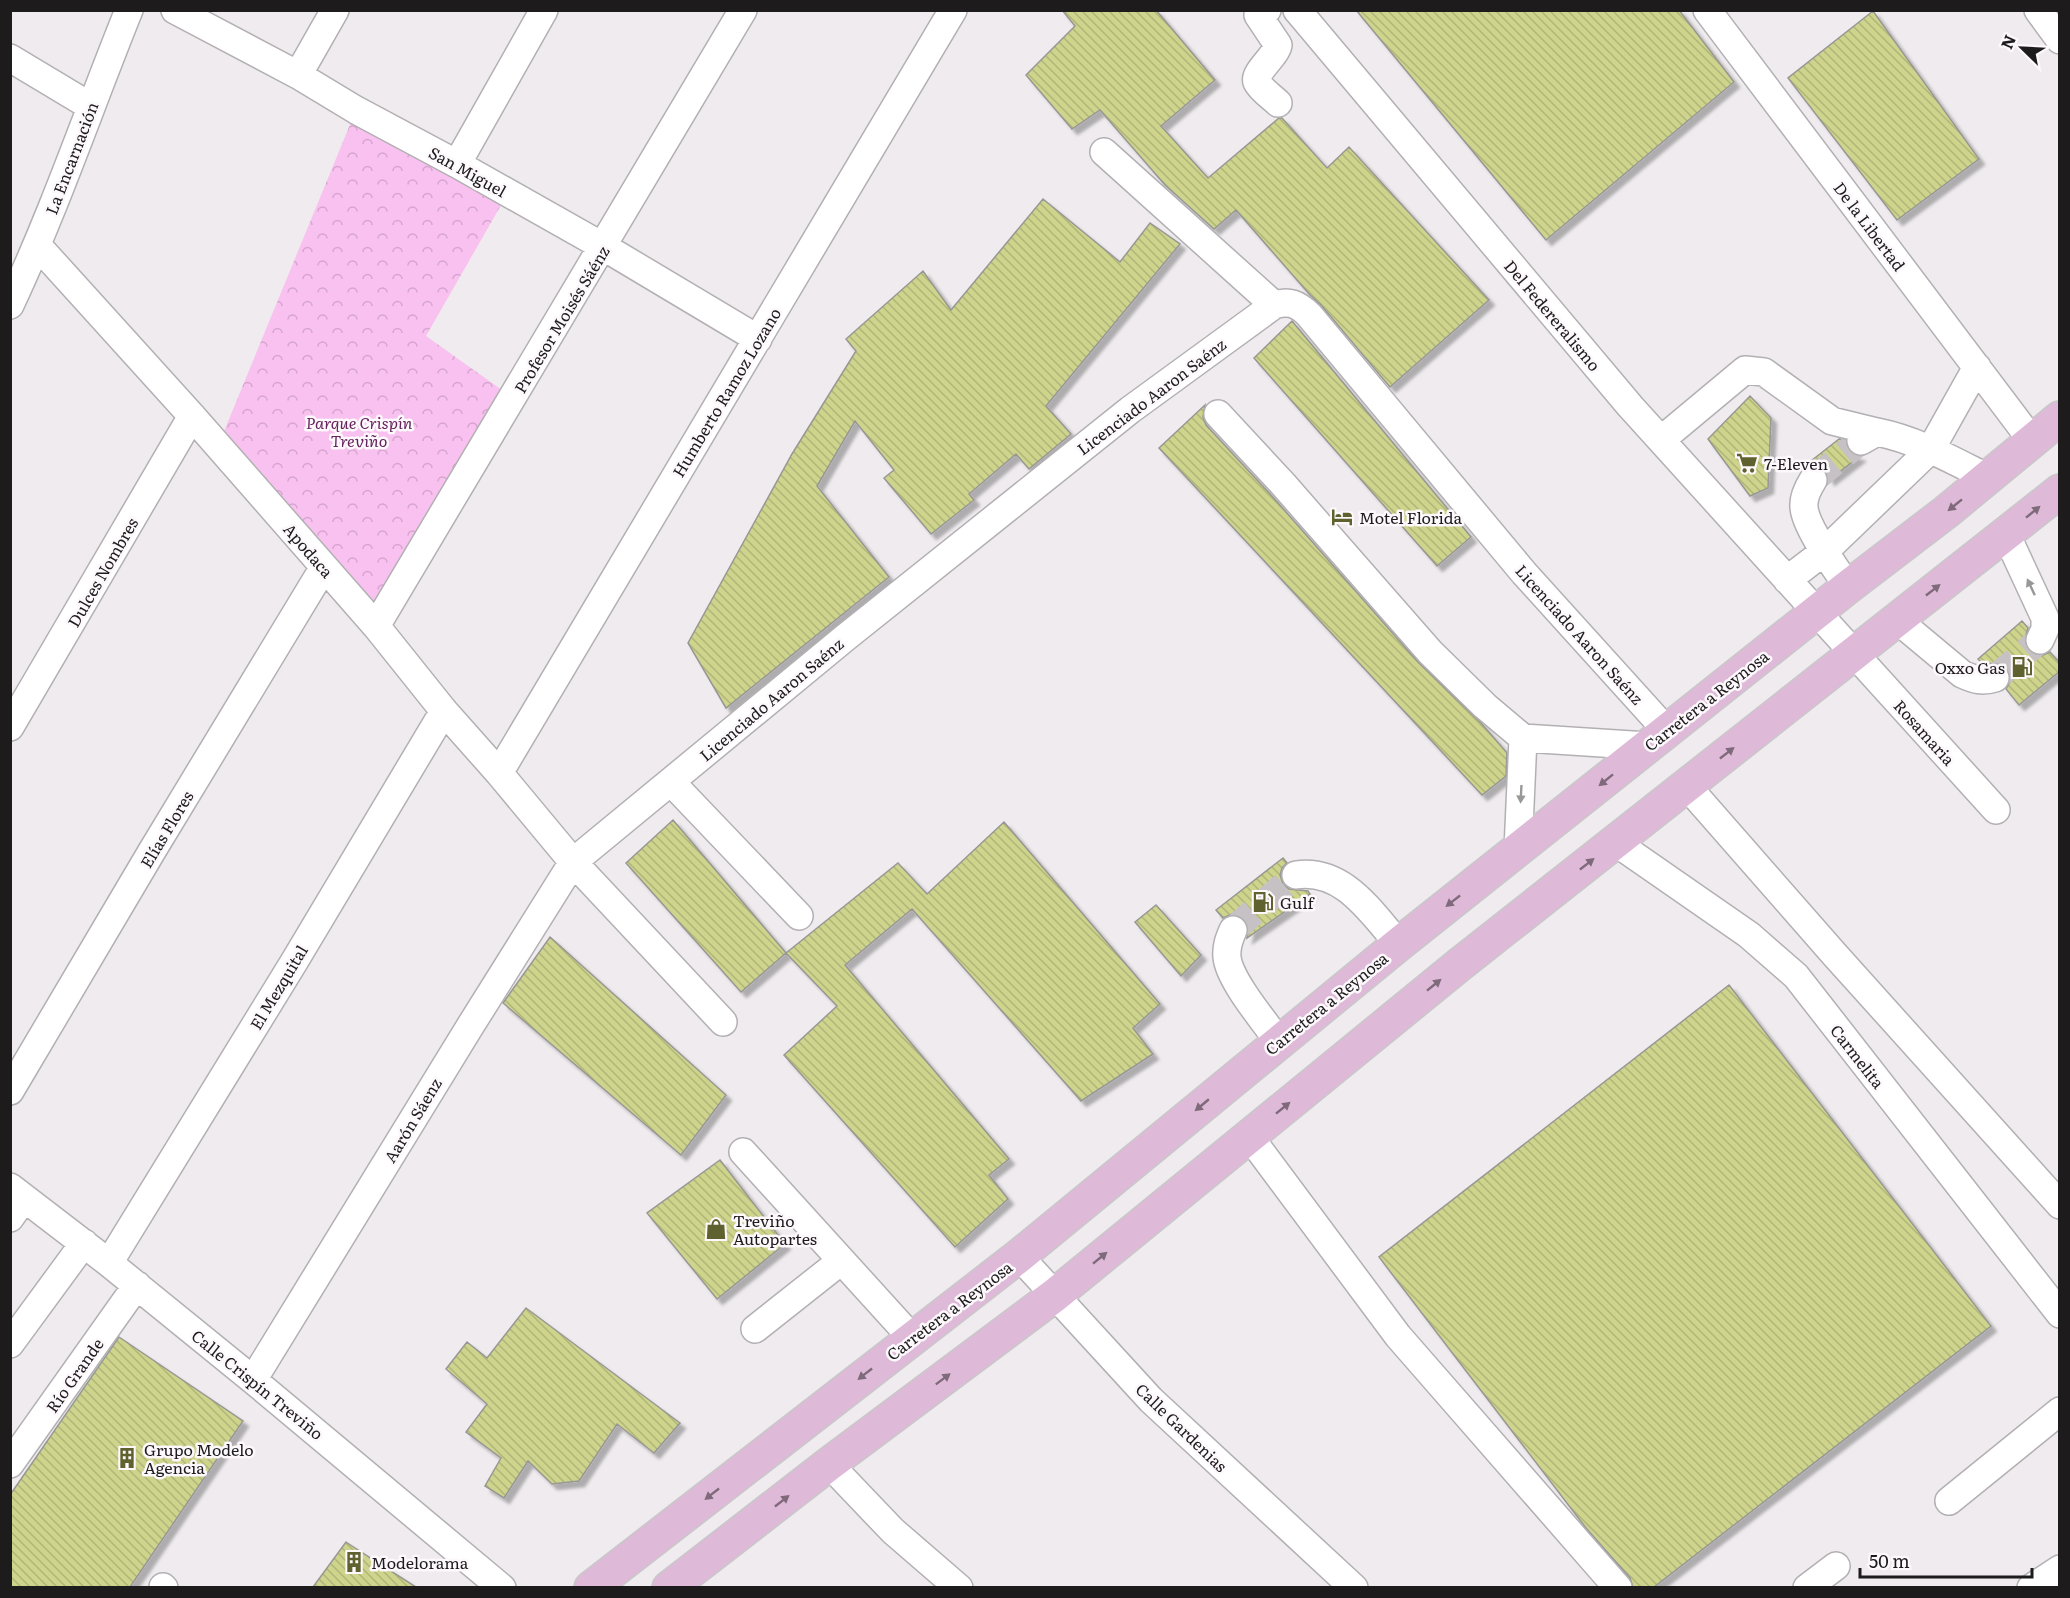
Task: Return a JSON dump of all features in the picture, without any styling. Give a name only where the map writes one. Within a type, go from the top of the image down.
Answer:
[{"type":"main road","name":"Carretera a Reynosa","points":[[591,1587],[1019,1256],[1399,944],[1988,478],[2060,418]]},
{"type":"main road","points":[[669,1587],[1054,1296],[1458,965],[2060,491]]},
{"type":"street","name":"La Encarnación","points":[[10,305],[38,246],[90,106],[129,10]]},
{"type":"street","name":"San Miguel","points":[[175,10],[298,75],[356,110],[457,164],[604,247],[758,339]]},
{"type":"street","points":[[298,75],[335,10]]},
{"type":"street","points":[[457,164],[544,10]]},
{"type":"street","name":"Profesor Moisés Sáénz","points":[[376,626],[604,247],[743,10]]},
{"type":"street","name":"Humberto Ramoz Lozano","points":[[499,773],[953,10]]},
{"type":"street","name":"Del Federeralismo","points":[[1297,10],[1592,361],[1816,613]]},
{"type":"street","name":"De la Libertad","points":[[1707,10],[2033,441]]},
{"type":"street","points":[[2038,10],[2060,40]]},
{"type":"street","points":[[1260,12],[1278,45],[1277,51],[1258,73],[1257,82],[1278,104]]},
{"type":"street","points":[[10,58],[90,106]]},
{"type":"street","points":[[1104,152],[1274,305]]},
{"type":"street","name":"Apodaca","points":[[38,246],[376,626],[444,711],[573,862],[723,1022]]},
{"type":"street","name":"Licenciado Aaron Saénz","points":[[573,862],[846,637],[1130,410],[1274,305],[1283,302],[1292,303],[1309,315],[1658,738]]},
{"type":"street","points":[[1787,580],[1825,551],[1931,449],[1977,368]]},
{"type":"street","points":[[1661,440],[1745,370],[1764,372],[1832,421],[1868,438],[1897,436],[1931,449],[1988,478]]},
{"type":"street","points":[[1218,414],[1291,493],[1430,652],[1485,706],[1523,738],[1658,738]]},
{"type":"street","name":"Dulces Nombres","points":[[10,727],[192,417]]},
{"type":"street","points":[[1812,480],[1804,507],[1808,521],[1848,587]]},
{"type":"street","points":[[2006,534],[2045,618],[2045,629],[2040,640]]},
{"type":"street","name":"Elías Flores","points":[[10,1091],[324,567]]},
{"type":"street","name":"Rosamaria","points":[[1816,613],[1996,810]]},
{"type":"street","points":[[1896,619],[1962,674],[1984,681],[1995,678]]},
{"type":"street","name":"El Mezquital","points":[[109,1263],[294,962],[444,711]]},
{"type":"street","points":[[1518,850],[1523,738]]},
{"type":"street","points":[[671,782],[799,916]]},
{"type":"street","points":[[1686,785],[2060,1205]]},
{"type":"street","name":"Carmelita","points":[[1615,842],[1749,935],[1796,976],[2060,1314]]},
{"type":"street","name":"Aarón Sáenz","points":[[254,1380],[573,862]]},
{"type":"street","points":[[1296,875],[1311,873],[1332,879],[1353,893],[1399,944]]},
{"type":"street","points":[[1233,930],[1227,943],[1227,959],[1234,977],[1280,1041]]},
{"type":"street","points":[[1249,1136],[1398,1336],[1618,1587]]},
{"type":"street","points":[[743,1152],[912,1338]]},
{"type":"street","name":"Calle Crispín Treviño","points":[[15,1201],[84,1243],[137,1285],[254,1380],[498,1586]]},
{"type":"street","points":[[10,1344],[84,1243]]},
{"type":"street","name":"Calle Gardenias","points":[[1019,1256],[1151,1400],[1354,1587]]},
{"type":"street","points":[[755,1329],[842,1261]]},
{"type":"street","name":"Río Grande","points":[[10,1464],[137,1285]]},
{"type":"street","points":[[1949,1501],[2060,1411]]},
{"type":"street","points":[[829,1464],[893,1531],[959,1587]]},
{"type":"street","points":[[1807,1587],[1836,1566]]},
{"type":"street","points":[[2031,1587],[2060,1569]]},
{"type":"green space","name":"Parque Crispín Treviño","points":[[356,110],[508,193],[426,336],[513,398],[376,626],[218,446]]},
{"type":"building","points":[[1062,10],[1156,10],[1215,80],[1161,126],[1208,178],[1279,118],[1282,118],[1327,168],[1349,147],[1489,300],[1390,387],[1236,210],[1214,229],[1165,185],[1100,110],[1072,129],[1026,75],[1075,26]]},
{"type":"building","points":[[1356,10],[1679,10],[1734,82],[1546,240]]},
{"type":"building","points":[[1873,11],[1979,159],[1897,220],[1788,78]]},
{"type":"building","points":[[1043,199],[1120,262],[1150,223],[1180,244],[1046,406],[1071,434],[1029,469],[1016,454],[969,494],[974,500],[931,534],[884,478],[894,470],[855,421],[817,486],[889,577],[726,708],[688,643],[792,454],[856,351],[846,339],[923,271],[951,310]]},
{"type":"building","points":[[1292,321],[1471,537],[1437,566],[1254,358]]},
{"type":"building","name":"7-Eleven","points":[[1750,396],[1771,418],[1768,488],[1750,496],[1708,439]]},
{"type":"building","points":[[1205,405],[1203,417],[1206,425],[1418,662],[1481,723],[1507,753],[1506,776],[1482,795],[1159,448]]},
{"type":"building","points":[[1839,439],[1845,440],[1847,448],[1853,454],[1860,456],[1829,480],[1821,466],[1813,464],[1802,468]]},
{"type":"building","name":"Oxxo Gas","points":[[2022,621],[2028,628],[2024,641],[2028,650],[2041,656],[2050,652],[2060,663],[2060,671],[2019,705],[2006,689],[2010,682],[2007,667],[1999,663],[1983,664],[1978,659]]},
{"type":"building","points":[[673,820],[786,953],[741,992],[626,863]]},
{"type":"building","points":[[1004,822],[1160,1004],[1133,1028],[1153,1054],[1081,1101],[912,909],[845,965],[1009,1159],[989,1175],[1008,1199],[955,1247],[784,1055],[837,1006],[786,953],[898,863],[927,894]]},
{"type":"building","name":"Gulf","points":[[1283,858],[1287,863],[1280,875],[1283,884],[1289,889],[1308,891],[1310,894],[1247,938],[1249,929],[1245,920],[1232,914],[1223,918],[1216,910]]},
{"type":"building","points":[[1156,905],[1201,955],[1181,976],[1135,922]]},
{"type":"building","points":[[550,937],[726,1095],[681,1155],[503,1003]]},
{"type":"building","points":[[1729,985],[1991,1326],[1654,1587],[1633,1587],[1630,1578],[1586,1528],[1379,1257]]},
{"type":"building","name":"Treviño Autopartes","points":[[720,1160],[785,1244],[717,1299],[647,1213]]},
{"type":"building","points":[[526,1308],[680,1423],[654,1453],[617,1424],[579,1481],[552,1484],[528,1461],[504,1498],[485,1486],[501,1458],[466,1432],[487,1404],[446,1369],[467,1342],[487,1358]]},
{"type":"building","name":"Grupo Modelo Agencia","points":[[119,1337],[243,1421],[130,1587],[10,1587],[10,1495]]},
{"type":"building","name":"Modelorama","points":[[346,1542],[355,1548],[416,1587],[313,1587]]},
{"type":"tunnel","points":[[1813,480],[1858,443]]},
{"type":"tunnel","points":[[1995,678],[2040,640]]},
{"type":"tunnel","points":[[1233,930],[1296,875]]},
{"type":"place","name":"7-Eleven","points":[[1747,463]]},
{"type":"place","name":"Motel Florida","points":[[1342,517]]},
{"type":"place","name":"Oxxo Gas","points":[[2022,667]]},
{"type":"place","name":"Gulf","points":[[1263,902]]},
{"type":"place","name":"Treviño Autopartes","points":[[716,1229]]},
{"type":"place","name":"Grupo Modelo Agencia","points":[[127,1458]]},
{"type":"place","name":"Modelorama","points":[[354,1562]]}]
